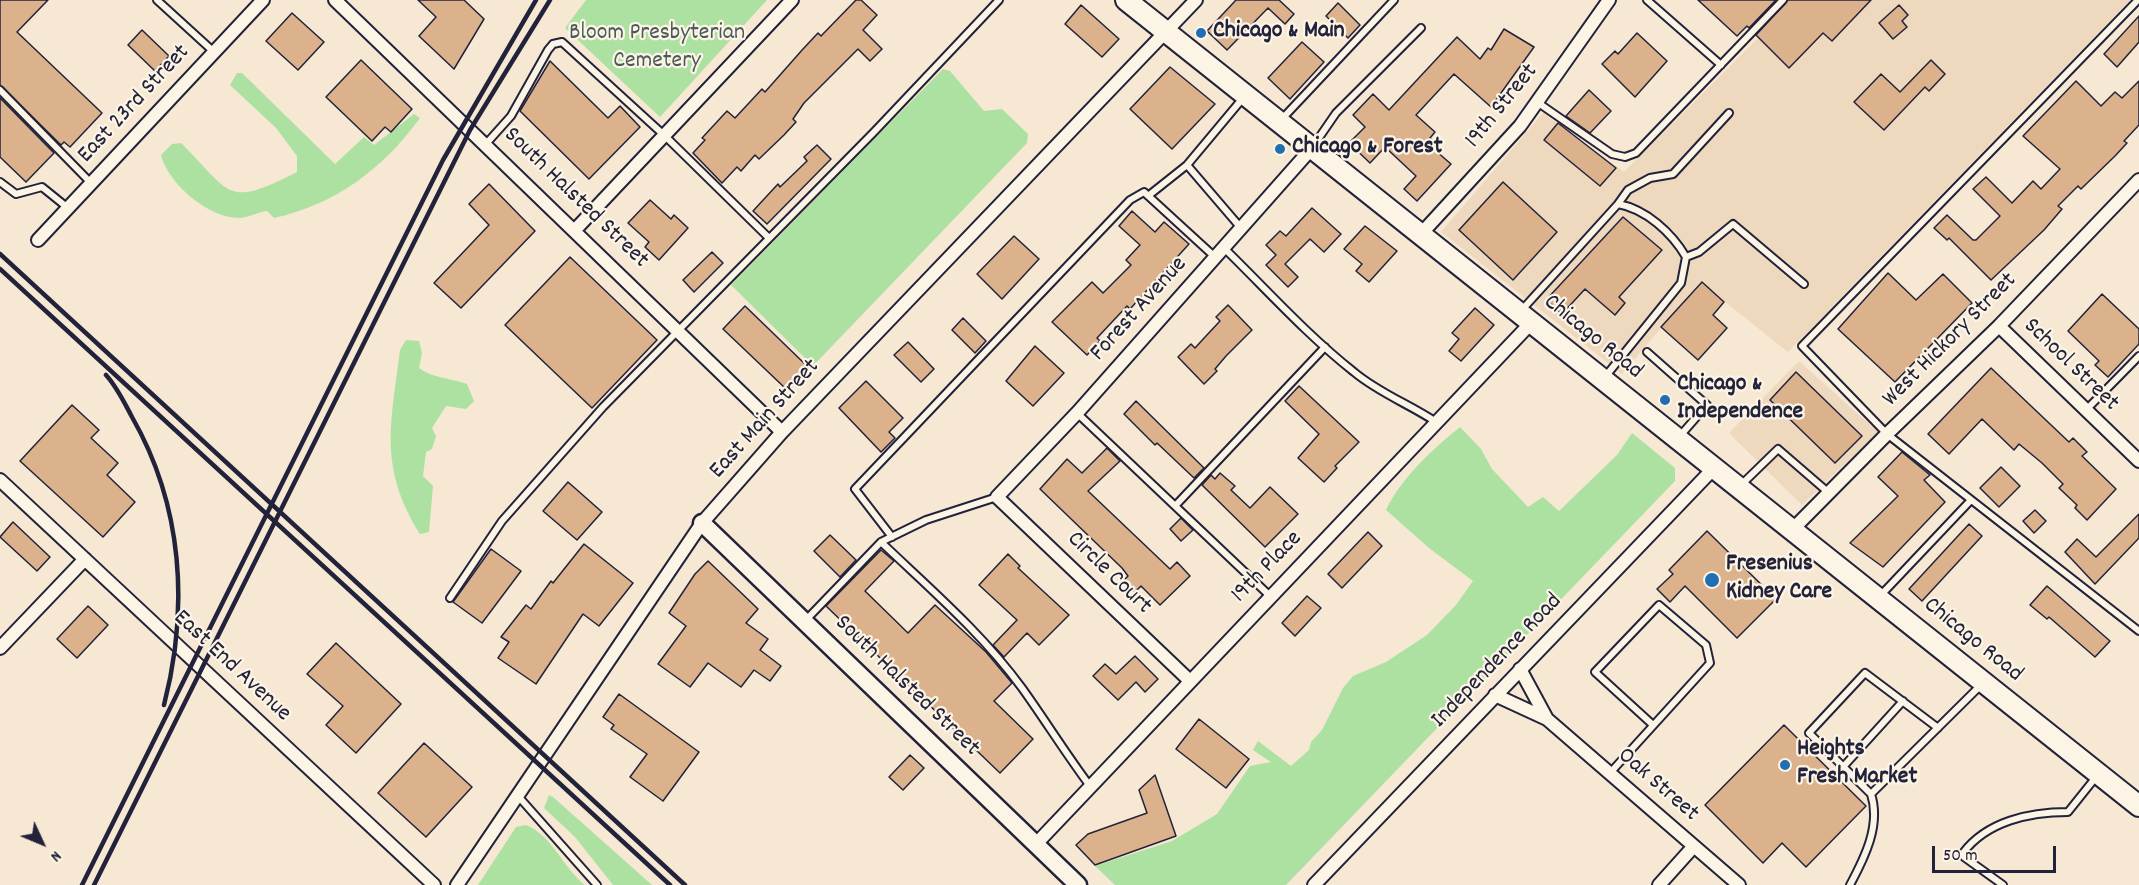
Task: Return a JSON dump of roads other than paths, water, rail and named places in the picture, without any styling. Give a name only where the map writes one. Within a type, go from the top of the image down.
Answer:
[{"type":"main road","name":"Chicago Road","points":[[1126,0],[2139,806]]},
{"type":"street","name":"East 23rd Street","points":[[38,240],[263,0]]},
{"type":"street","name":"South Halsted Street","points":[[335,0],[782,432]]},
{"type":"street","points":[[574,231],[792,0]]},
{"type":"street","name":"East Main Street","points":[[457,885],[702,523],[782,432],[1196,0]]},
{"type":"street","name":"19th Street","points":[[1421,234],[1520,126],[1609,0]]},
{"type":"street","name":"Forest Avenue","points":[[997,497],[1077,413],[1312,148]]},
{"type":"street","name":"West Hickory Street","points":[[1792,530],[1999,326],[2139,180]]},
{"type":"street","name":"19th Place","points":[[1036,844],[1436,422],[1525,318]]},
{"type":"street","name":"School Street","points":[[1999,326],[2139,461]]},
{"type":"street","name":"Independence Road","points":[[1314,885],[1714,468]]},
{"type":"street","name":"East End Avenue","points":[[0,480],[434,885]]},
{"type":"street","name":"Circle Court","points":[[997,497],[1190,681]]},
{"type":"street","name":"South Halsted Street","points":[[702,523],[1078,885]]},
{"type":"street","points":[[0,648],[85,559]]},
{"type":"street","name":"Oak Street","points":[[1520,669],[1547,719]]},
{"type":"street","name":"Oak Street","points":[[1495,695],[1547,719],[1740,885]]},
{"type":"street","points":[[1659,885],[1694,846]]},
{"type":"lane","points":[[157,0],[214,52]]},
{"type":"lane","points":[[450,598],[502,522],[603,407],[999,0]]},
{"type":"lane","points":[[1279,122],[1394,0]]},
{"type":"lane","points":[[1647,0],[1720,65]]},
{"type":"lane","points":[[1537,101],[1612,154],[1625,157],[1636,153],[1783,0]]},
{"type":"lane","points":[[2138,0],[1802,346],[1887,434],[2139,631]]},
{"type":"lane","points":[[1312,148],[1336,113],[1421,28]]},
{"type":"lane","points":[[485,145],[511,116],[548,50],[553,44],[561,42],[665,136],[769,238]]},
{"type":"lane","points":[[0,90],[91,183]]},
{"type":"lane","points":[[1148,196],[1187,165],[1246,95]]},
{"type":"lane","points":[[1525,318],[1628,190],[1650,178],[1673,174],[1729,112]]},
{"type":"lane","points":[[1187,165],[1241,228]]},
{"type":"lane","points":[[0,182],[16,194],[42,187],[68,208]]},
{"type":"lane","points":[[892,537],[855,489],[1130,200],[1144,192],[1219,253],[1325,347],[1379,390],[1412,406],[1436,422]]},
{"type":"lane","points":[[1603,380],[1681,283],[1686,257],[1677,242],[1635,207],[1618,204]]},
{"type":"lane","points":[[1686,257],[1699,252],[1733,224],[1804,284]]},
{"type":"lane","points":[[1176,505],[1325,347]]},
{"type":"lane","points":[[1647,352],[1707,405],[1677,439]]},
{"type":"lane","points":[[2086,410],[2139,356]]},
{"type":"lane","points":[[1077,413],[1270,596]]},
{"type":"lane","points":[[1738,487],[1778,449],[1829,493]]},
{"type":"lane","points":[[804,622],[881,542],[926,520],[997,497]]},
{"type":"lane","points":[[1878,598],[1971,500]]},
{"type":"lane","points":[[881,542],[958,615],[993,654],[1021,687],[1090,786]]},
{"type":"lane","points":[[1610,773],[1710,663],[1706,645],[1659,604],[1595,672],[1653,725]]},
{"type":"lane","points":[[1850,885],[1865,858],[1876,811],[1871,794],[1809,733],[1865,673],[1938,728]]},
{"type":"lane","points":[[1871,794],[1983,682]]},
{"type":"lane","points":[[1843,767],[1903,701]]},
{"type":"lane","points":[[2002,885],[1964,857],[1963,853],[1970,843],[2002,824],[2041,812],[2068,812],[2098,774]]},
{"type":"lane","points":[[518,796],[597,885]]},
{"type":"railway","points":[[82,885],[443,160],[536,0]]},
{"type":"railway","points":[[94,885],[470,130],[550,0]]},
{"type":"railway","points":[[0,254],[685,885]]},
{"type":"railway","points":[[0,269],[670,885]]},
{"type":"railway","points":[[106,375],[120,395],[149,451],[162,486],[171,522],[176,558],[177,632],[164,705]]},
{"type":"place","name":"Chicago & Main","points":[[1201,33]]},
{"type":"place","name":"Chicago & Forest","points":[[1280,149]]},
{"type":"place","name":"Chicago & Independence","points":[[1665,400]]},
{"type":"place","name":"Fresenius Kidney Care","points":[[1712,580]]},
{"type":"place","name":"Heights Fresh Market","points":[[1785,765]]},
{"type":"park label","name":"Bloom Presbyterian Cemetery","points":[[657,49]]}]
